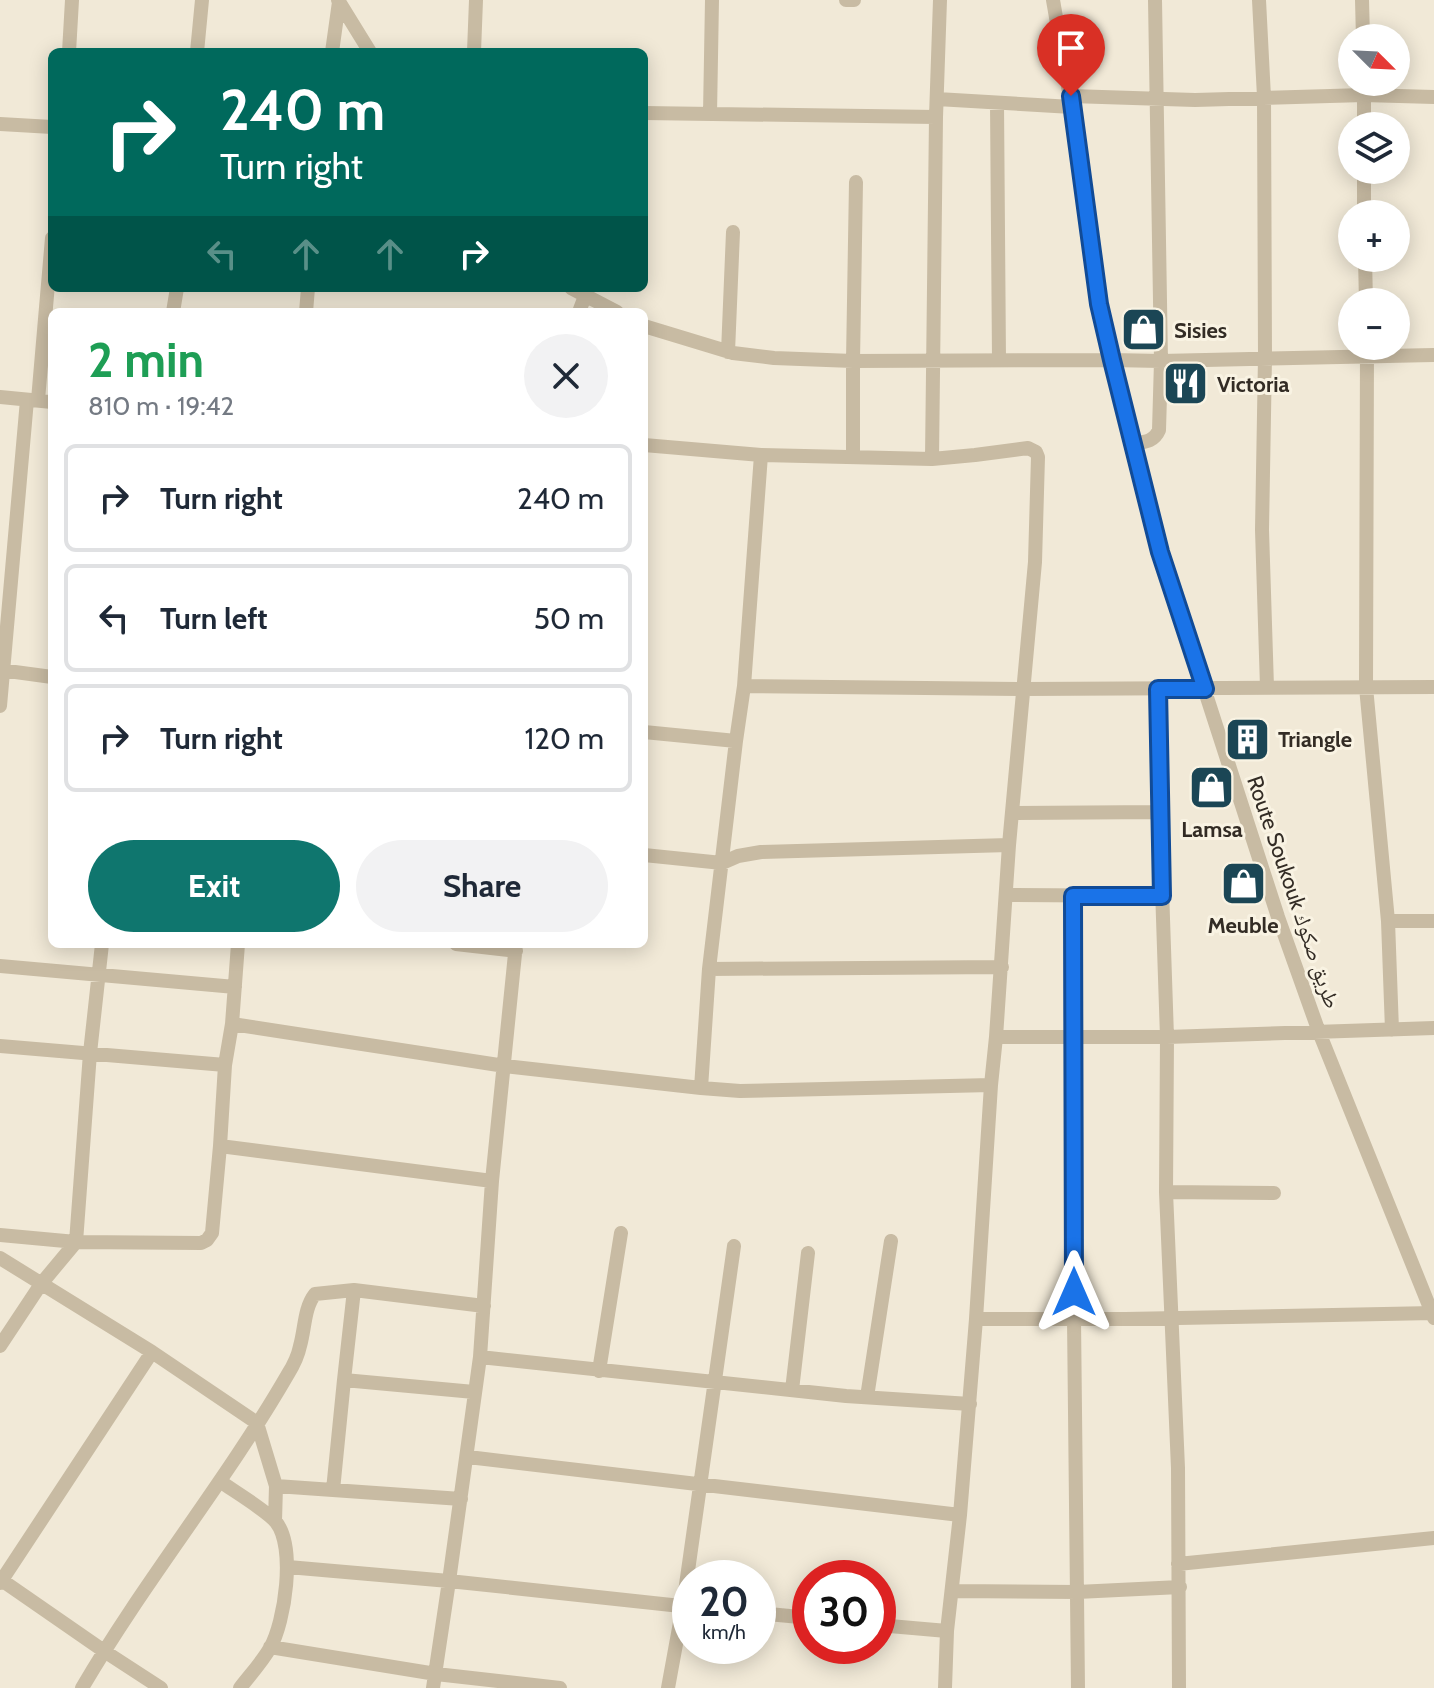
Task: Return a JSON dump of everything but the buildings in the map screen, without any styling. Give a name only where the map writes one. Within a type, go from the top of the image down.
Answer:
[{"type":"street","points":[[69,48],[72,0]]},
{"type":"street","points":[[197,48],[202,0]]},
{"type":"street","points":[[474,48],[476,0]]},
{"type":"street","points":[[710,114],[712,0]]},
{"type":"street","points":[[846,0],[854,0]]},
{"type":"street","points":[[932,459],[940,0]]},
{"type":"street","name":"Route Soukouk طريق صكوك","points":[[1053,0],[1072,102],[1099,304],[1160,552],[1231,778],[1319,1032],[1433,1315]]},
{"type":"street","points":[[1132,444],[1150,440],[1159,430],[1161,361],[1155,0]]},
{"type":"street","points":[[1259,0],[1264,97],[1262,530],[1267,687]]},
{"type":"street","points":[[1362,0],[1363,24]]},
{"type":"street","points":[[332,48],[338,1]]},
{"type":"street","points":[[338,1],[367,48]]},
{"type":"street","points":[[937,99],[997,103],[1195,100],[1338,90]]},
{"type":"street","points":[[1410,94],[1434,97]]},
{"type":"street","points":[[997,103],[999,360]]},
{"type":"street","points":[[648,113],[936,117]]},
{"type":"street","points":[[0,124],[48,127]]},
{"type":"street","points":[[853,457],[856,182]]},
{"type":"street","points":[[728,352],[733,232]]},
{"type":"street","points":[[0,706],[2,670],[39,401],[48,288]]},
{"type":"street","points":[[578,292],[609,308]]},
{"type":"street","points":[[580,308],[585,296]]},
{"type":"street","points":[[648,327],[728,352],[774,358],[853,361],[1161,361],[1338,353]]},
{"type":"street","points":[[1410,354],[1434,355]]},
{"type":"street","points":[[1367,360],[1366,687],[1388,921],[1392,1030]]},
{"type":"street","points":[[0,397],[39,401]]},
{"type":"street","points":[[648,445],[761,455],[932,459],[1028,448],[1038,457],[1035,562],[1009,845],[970,1404],[947,1631],[945,1688]]},
{"type":"street","points":[[701,1088],[709,969],[744,686],[761,455]]},
{"type":"street","points":[[2,670],[48,676]]},
{"type":"street","points":[[744,686],[1025,689],[1434,687]]},
{"type":"street","points":[[1158,689],[1167,1037],[1166,1192],[1178,1468],[1179,1688]]},
{"type":"street","points":[[648,732],[736,741]]},
{"type":"street","points":[[1012,813],[1160,812]]},
{"type":"street","points":[[648,855],[722,863],[748,853],[1009,845]]},
{"type":"street","points":[[1006,895],[1162,896]]},
{"type":"street","points":[[1073,896],[1078,1688]]},
{"type":"street","points":[[1388,921],[1434,921]]},
{"type":"street","points":[[0,1346],[41,1284],[76,1242],[90,1053],[102,948]]},
{"type":"street","points":[[0,1235],[76,1242],[201,1243],[207,1240],[212,1233],[238,948]]},
{"type":"street","points":[[434,1681],[480,1357],[492,1181],[516,948]]},
{"type":"street","points":[[0,966],[235,987]]},
{"type":"street","points":[[709,969],[1002,967]]},
{"type":"street","points":[[232,1024],[505,1066],[701,1088],[740,1091],[991,1085]]},
{"type":"street","points":[[996,1037],[1167,1037],[1434,1028]]},
{"type":"street","points":[[0,1046],[225,1065]]},
{"type":"street","points":[[220,1146],[492,1181]]},
{"type":"street","points":[[1166,1192],[1274,1193]]},
{"type":"street","points":[[599,1371],[621,1233]]},
{"type":"street","points":[[867,1397],[891,1241]]},
{"type":"street","points":[[691,1560],[734,1246]]},
{"type":"street","points":[[792,1390],[808,1253]]},
{"type":"street","points":[[0,1258],[152,1352],[257,1423],[276,1486],[275,1521]]},
{"type":"street","points":[[82,1688],[104,1651],[221,1482],[295,1362],[309,1302],[315,1294],[354,1290],[484,1306]]},
{"type":"street","points":[[333,1490],[354,1290]]},
{"type":"street","points":[[976,1319],[1433,1315]]},
{"type":"street","points":[[152,1352],[1,1581],[161,1688]]},
{"type":"street","points":[[480,1357],[714,1383],[970,1404]]},
{"type":"street","points":[[344,1380],[474,1392]]},
{"type":"street","points":[[468,1457],[960,1515]]},
{"type":"street","points":[[221,1482],[275,1521],[282,1534],[288,1567],[281,1619],[270,1647],[240,1688]]},
{"type":"street","points":[[276,1486],[461,1499]]},
{"type":"street","points":[[1178,1564],[1434,1538]]},
{"type":"street","points":[[288,1567],[672,1605]]},
{"type":"street","points":[[952,1591],[1077,1592],[1180,1587]]},
{"type":"street","points":[[896,1627],[947,1631]]},
{"type":"street","points":[[270,1647],[434,1681],[560,1688]]},
{"type":"street","points":[[668,1688],[673,1664]]},
{"type":"place","name":"Sisies","points":[[1143,330]]},
{"type":"place","name":"Victoria","points":[[1186,384]]},
{"type":"place","name":"Triangle","points":[[1247,739]]},
{"type":"place","name":"Lamsa","points":[[1212,788]]},
{"type":"place","name":"Meuble","points":[[1243,884]]},
{"type":"route","points":[[1071,96],[1099,304],[1160,552],[1205,689],[1158,689],[1162,896],[1073,896],[1074,1292]]}]
